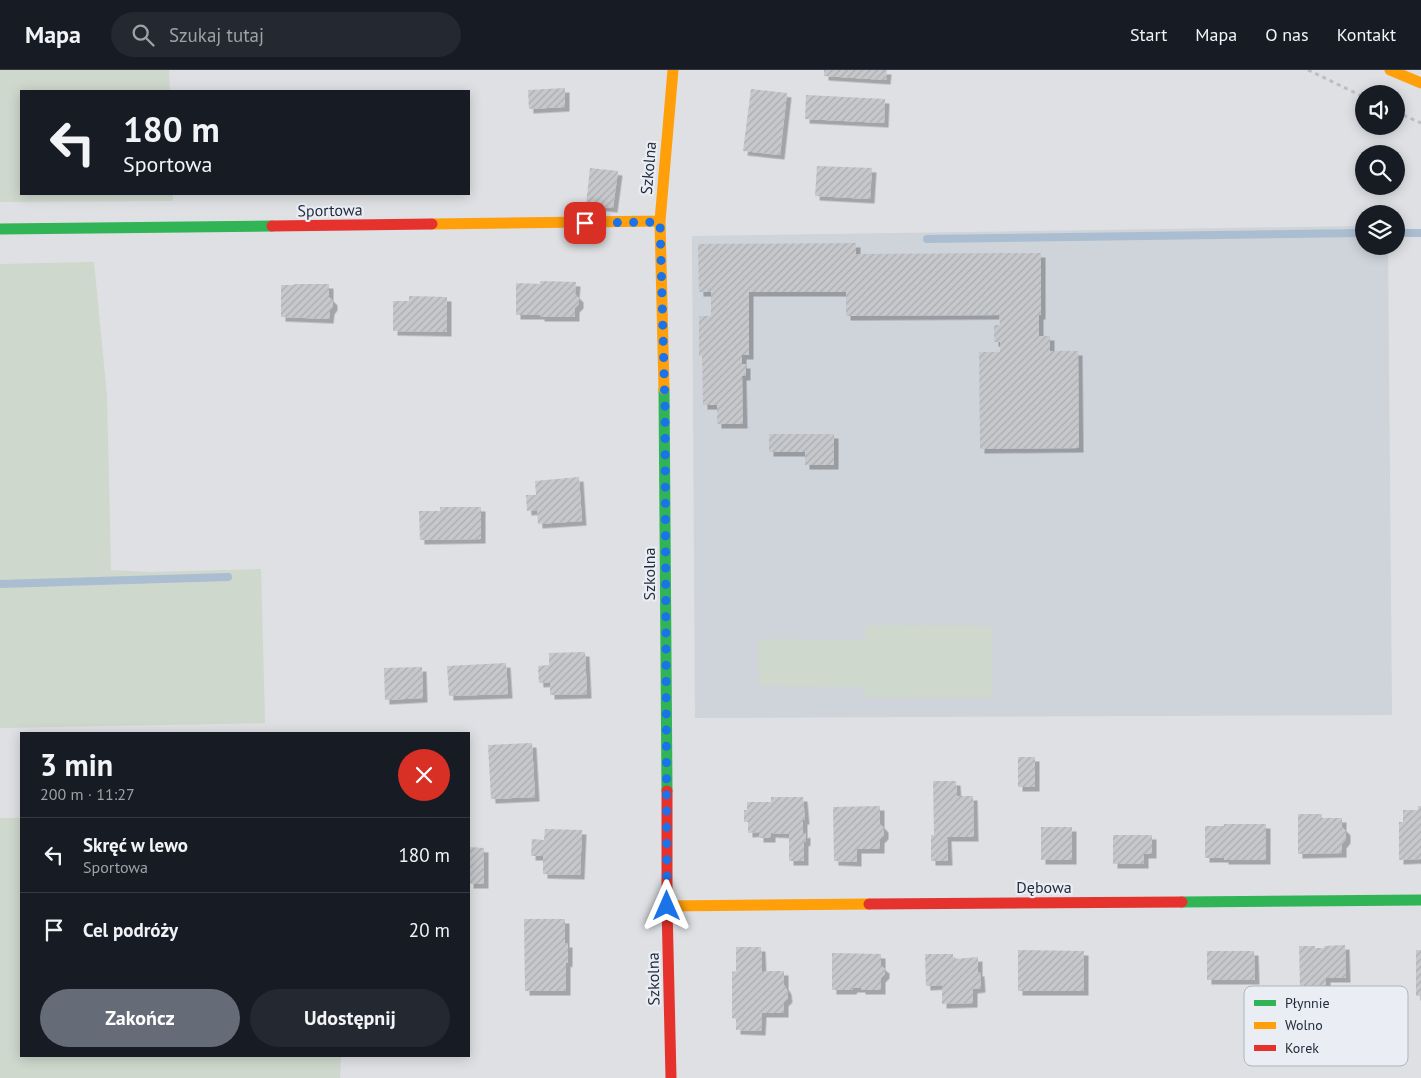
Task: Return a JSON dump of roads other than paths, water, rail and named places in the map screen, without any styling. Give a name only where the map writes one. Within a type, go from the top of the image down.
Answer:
[{"type":"street","name":"Szkolna","points":[[672,1078],[667,906],[665,418],[660,222],[673,70]]},
{"type":"street","points":[[1390,70],[1421,84]]},
{"type":"street","name":"Sportowa","points":[[0,230],[660,222]]},
{"type":"street","name":"Dębowa","points":[[667,906],[1421,900]]},
{"type":"waterway","points":[[927,239],[1355,233]]},
{"type":"waterway","points":[[1405,233],[1421,233]]},
{"type":"waterway","points":[[0,584],[228,577]]}]
